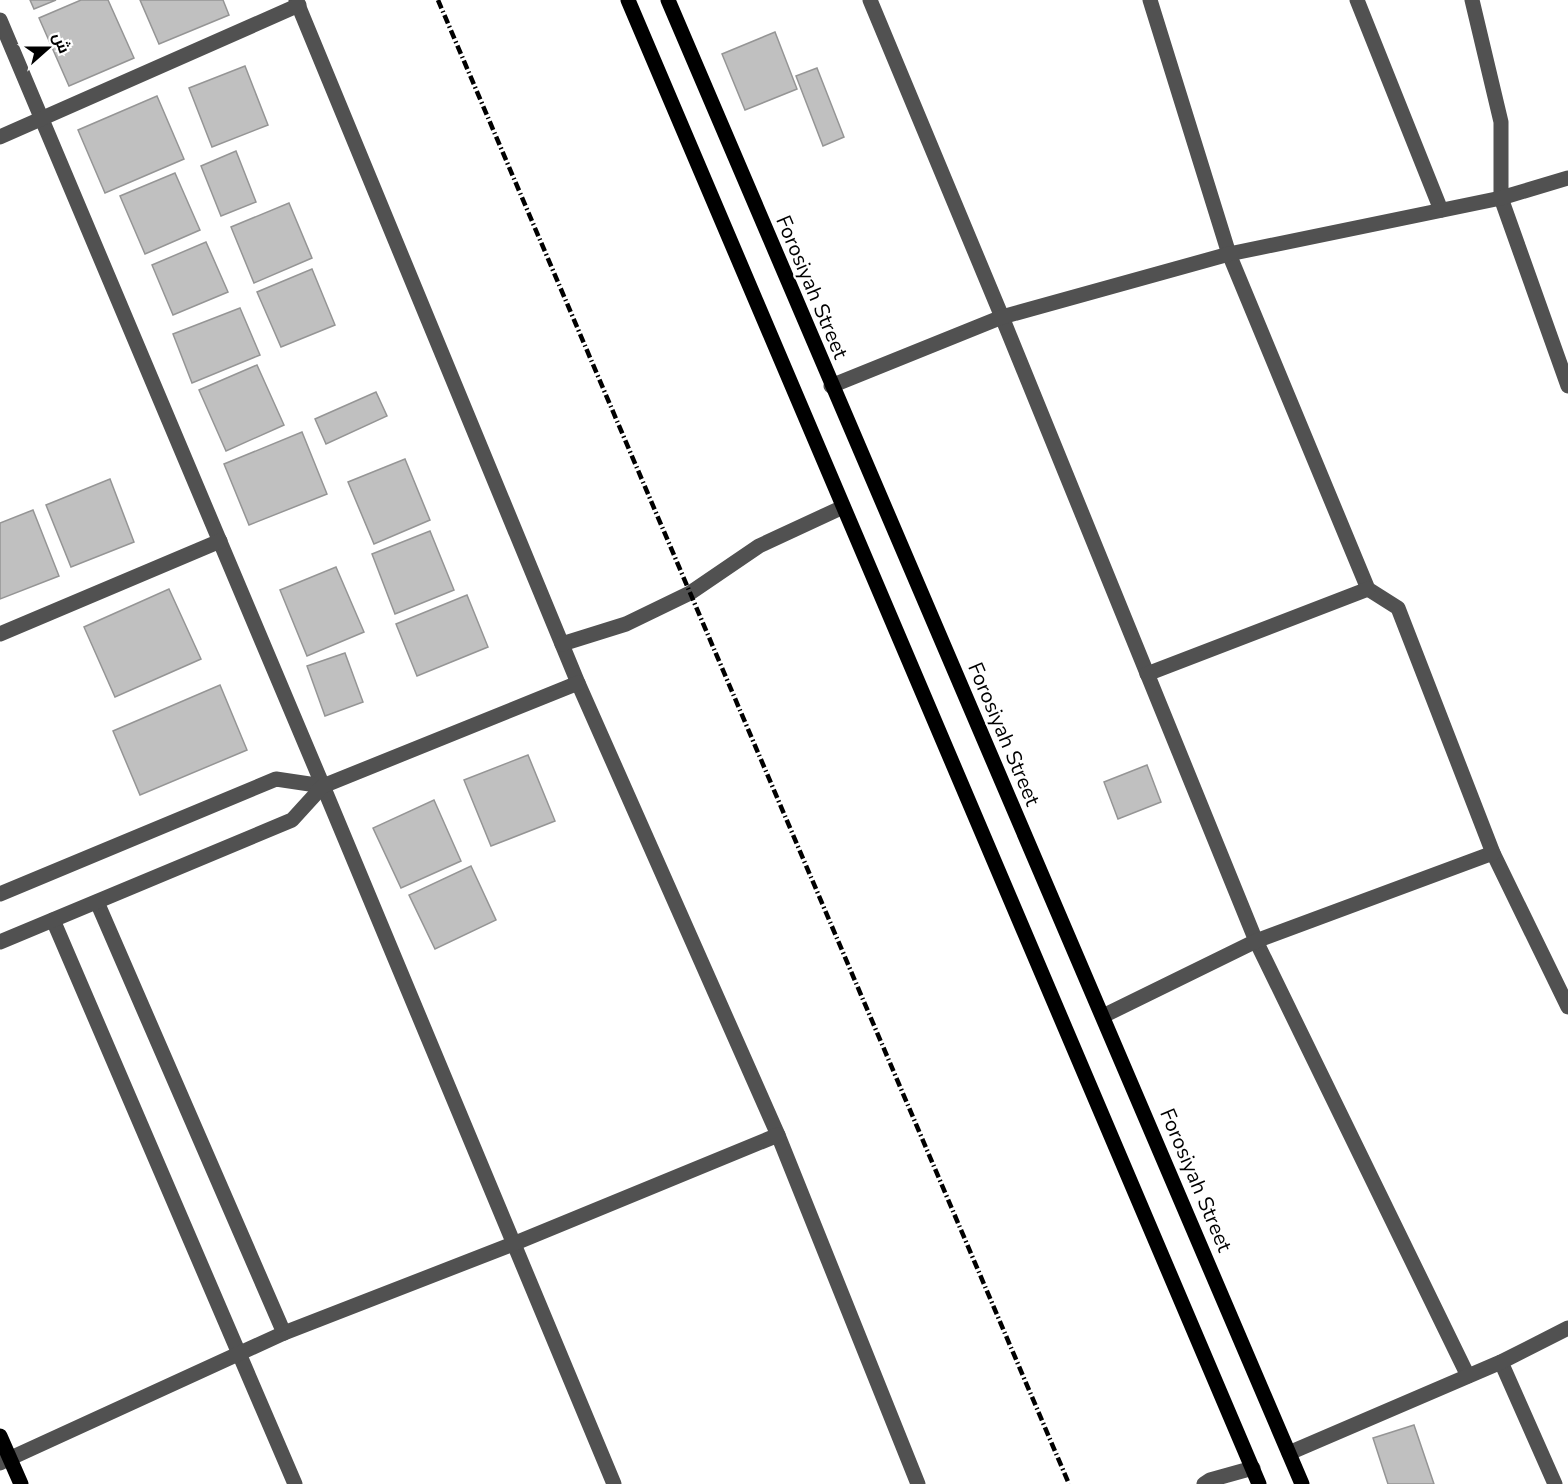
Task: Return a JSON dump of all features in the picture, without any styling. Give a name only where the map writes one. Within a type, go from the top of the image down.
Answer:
[{"type":"main road","points":[[628,0],[1259,1484]]},
{"type":"main road","name":"Forosiyah Street","points":[[668,0],[1302,1484]]},
{"type":"main road","points":[[0,1436],[5,1462],[21,1484]]},
{"type":"street","points":[[870,0],[1002,317],[1256,941],[1468,1376]]},
{"type":"street","points":[[1150,0],[1229,254],[1368,589],[1398,608],[1493,854],[1568,1007]]},
{"type":"street","points":[[1357,0],[1441,210]]},
{"type":"street","points":[[1472,0],[1501,122],[1501,198],[1568,386]]},
{"type":"street","points":[[0,136],[297,3],[578,683],[778,1135],[918,1484]]},
{"type":"street","points":[[0,20],[614,1484]]},
{"type":"street","points":[[831,386],[1002,317],[1229,254],[1501,198],[1568,178]]},
{"type":"street","points":[[562,644],[626,624],[690,593],[759,546],[843,507]]},
{"type":"street","points":[[0,634],[220,541]]},
{"type":"street","points":[[1147,674],[1368,589]]},
{"type":"street","points":[[0,942],[292,820],[323,786],[578,683]]},
{"type":"street","points":[[0,894],[276,779],[323,786]]},
{"type":"street","points":[[1103,1016],[1256,941],[1493,854]]},
{"type":"street","points":[[97,902],[284,1333]]},
{"type":"street","points":[[53,920],[295,1484]]},
{"type":"street","points":[[5,1462],[284,1333],[513,1244],[778,1135]]},
{"type":"street","points":[[1289,1453],[1501,1362],[1568,1328]]},
{"type":"street","points":[[1501,1362],[1555,1484]]},
{"type":"street","points":[[1204,1484],[1210,1480],[1252,1468]]},
{"type":"building","points":[[30,0],[56,0],[34,9]]},
{"type":"building","points":[[81,0],[108,0],[134,58],[69,86],[39,18]]},
{"type":"building","points":[[140,0],[223,0],[229,15],[159,44]]},
{"type":"building","points":[[775,32],[797,89],[745,110],[722,54]]},
{"type":"building","points":[[245,66],[268,125],[212,147],[189,88]]},
{"type":"building","points":[[817,68],[844,137],[823,146],[796,76]]},
{"type":"building","points":[[157,96],[184,159],[105,193],[78,130]]},
{"type":"building","points":[[236,151],[256,202],[221,216],[201,166]]},
{"type":"building","points":[[175,173],[200,230],[145,254],[120,196]]},
{"type":"building","points":[[289,203],[312,258],[254,283],[231,227]]},
{"type":"building","points":[[206,242],[228,292],[173,315],[152,265]]},
{"type":"building","points":[[312,269],[335,325],[281,347],[257,292]]},
{"type":"building","points":[[240,308],[260,355],[192,383],[173,334]]},
{"type":"building","points":[[257,365],[284,425],[226,451],[199,390]]},
{"type":"building","points":[[376,392],[387,416],[326,444],[315,419]]},
{"type":"building","points":[[302,432],[327,494],[249,525],[224,464]]},
{"type":"building","points":[[405,459],[430,520],[374,544],[348,482]]},
{"type":"building","points":[[110,479],[134,542],[71,567],[46,505]]},
{"type":"building","points":[[33,510],[59,576],[0,599],[0,523]]},
{"type":"building","points":[[430,531],[454,590],[395,614],[372,554]]},
{"type":"building","points":[[336,567],[364,632],[307,656],[280,590]]},
{"type":"building","points":[[169,589],[201,659],[115,697],[84,627]]},
{"type":"building","points":[[467,595],[488,647],[417,676],[396,624]]},
{"type":"building","points":[[345,653],[363,702],[325,716],[307,666]]},
{"type":"building","points":[[220,685],[247,750],[140,795],[113,731]]},
{"type":"building","points":[[528,755],[555,821],[491,846],[464,780]]},
{"type":"building","points":[[1147,765],[1161,802],[1118,819],[1104,782]]},
{"type":"building","points":[[434,800],[461,861],[401,888],[373,828]]},
{"type":"building","points":[[471,866],[496,920],[435,949],[409,895]]},
{"type":"building","points":[[1414,1425],[1434,1484],[1388,1484],[1373,1438]]},
{"type":"railway","points":[[438,0],[1069,1484]]}]
